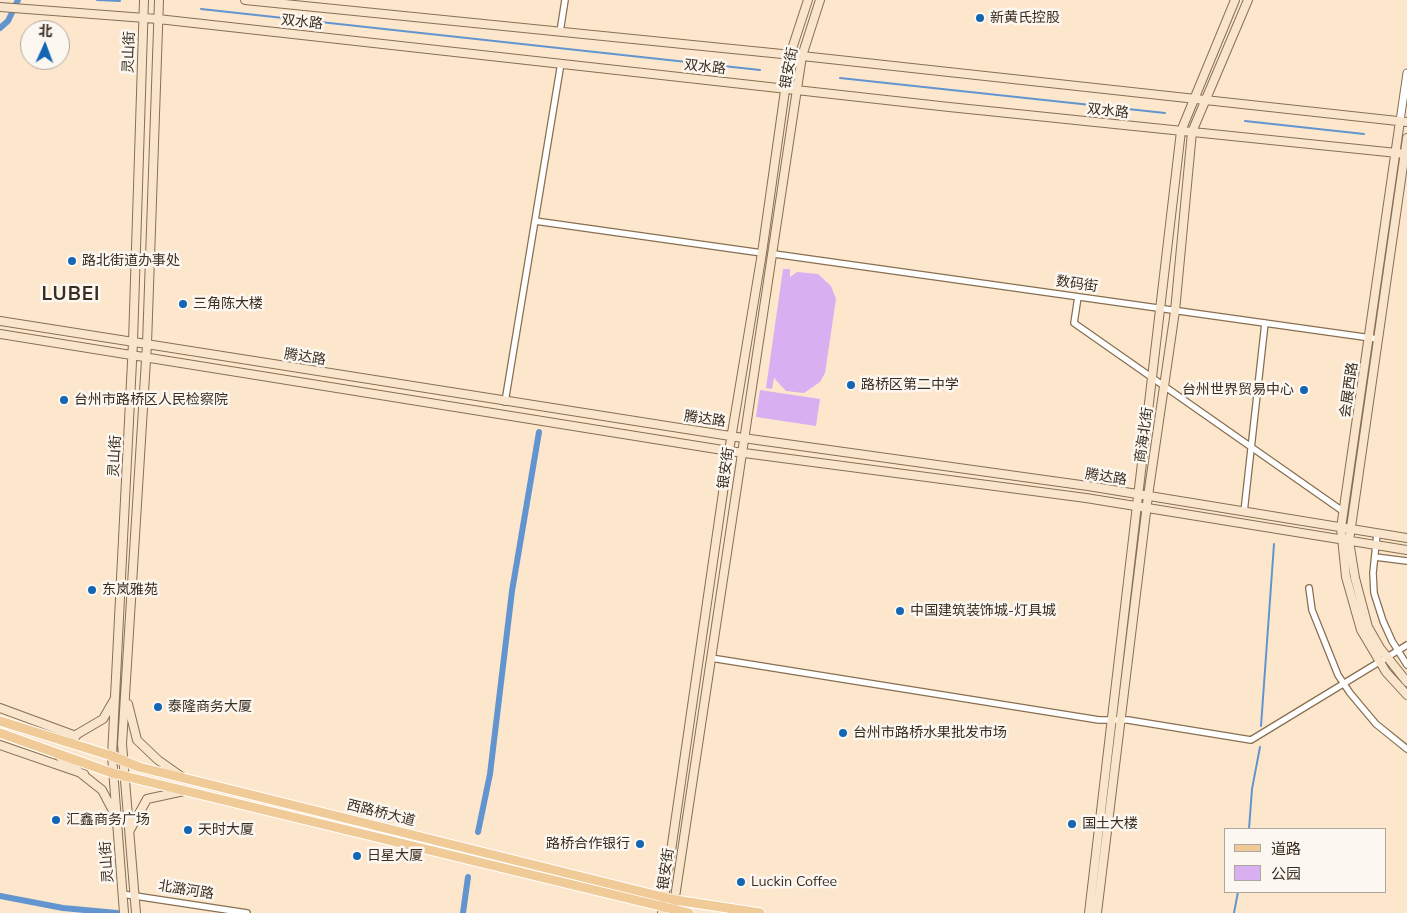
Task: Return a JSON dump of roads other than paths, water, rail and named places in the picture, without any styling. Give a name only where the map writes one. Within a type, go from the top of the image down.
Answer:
[{"type":"main road","name":"灵山街","points":[[124,913],[112,756],[133,342],[144,0]]},
{"type":"main road","name":"灵山街","points":[[136,913],[122,744],[127,698],[147,344],[159,0]]},
{"type":"main road","name":"双水路","points":[[245,0],[802,56],[1403,121]]},
{"type":"main road","name":"银安街","points":[[663,905],[728,451],[762,253],[790,55],[808,0]]},
{"type":"main road","name":"银安街","points":[[673,907],[743,438],[774,254],[802,56],[820,0]]},
{"type":"main road","name":"商海北街","points":[[1097,913],[1136,506],[1181,131],[1235,0]]},
{"type":"main road","name":"商海北街","points":[[1089,913],[1175,311],[1192,132],[1248,0]]},
{"type":"main road","name":"双水路","points":[[0,7],[142,17],[797,90],[1406,154]]},
{"type":"main road","name":"会展西路","points":[[1403,121],[1395,153],[1344,512],[1352,603],[1361,630],[1407,695]]},
{"type":"main road","name":"会展西路","points":[[1345,529],[1378,339],[1407,138]]},
{"type":"main road","name":"腾达路","points":[[0,322],[505,402],[1148,496],[1407,538]]},
{"type":"main road","name":"腾达路","points":[[0,334],[728,451],[1136,506],[1407,550]]},
{"type":"main road","name":"会展西路","points":[[1383,659],[1407,682]]},
{"type":"main road","points":[[59,740],[76,736],[103,719],[115,698]]},
{"type":"main road","points":[[127,698],[137,740],[158,760],[184,778]]},
{"type":"main road","points":[[0,708],[76,736]]},
{"type":"main road","name":"西路桥大道","points":[[0,721],[112,756],[123,762],[663,905]]},
{"type":"main road","name":"西路桥大道","points":[[0,734],[112,772],[184,791],[663,905],[760,913]]},
{"type":"main road","points":[[0,745],[84,774]]},
{"type":"main road","points":[[55,753],[102,790],[116,815]]},
{"type":"main road","points":[[129,834],[131,825],[148,799],[184,791]]},
{"type":"main road","name":"西路桥大道","points":[[673,907],[690,913]]},
{"type":"street","points":[[560,32],[565,0]]},
{"type":"street","points":[[505,402],[561,64]]},
{"type":"street","name":"会展西路","points":[[1403,121],[1407,73]]},
{"type":"street","points":[[535,221],[762,253]]},
{"type":"street","name":"数码街","points":[[774,254],[1378,339]]},
{"type":"street","points":[[1078,297],[1074,323],[1344,512]]},
{"type":"street","points":[[1244,512],[1265,323]]},
{"type":"street","points":[[1377,534],[1373,573],[1374,592],[1382,621],[1407,665]]},
{"type":"street","points":[[1375,557],[1407,561]]},
{"type":"street","points":[[1309,588],[1312,610],[1322,637],[1344,684],[1376,724],[1407,749]]},
{"type":"street","points":[[711,658],[1099,720],[1117,720],[1251,740],[1407,645]]},
{"type":"street","name":"北潞河路","points":[[122,896],[247,913]]},
{"type":"waterway","points":[[0,28],[8,21],[18,0]]},
{"type":"waterway","points":[[97,0],[120,1]]},
{"type":"waterway","points":[[201,9],[760,70]]},
{"type":"waterway","points":[[840,78],[1165,113]]},
{"type":"waterway","points":[[1245,121],[1364,134]]},
{"type":"waterway","points":[[478,832],[490,774],[512,591],[539,432]]},
{"type":"waterway","points":[[1261,726],[1274,544]]},
{"type":"waterway","points":[[1249,828],[1252,789],[1260,747]]},
{"type":"waterway","points":[[463,913],[468,877]]},
{"type":"waterway","points":[[1234,913],[1238,893]]},
{"type":"waterway","points":[[0,896],[63,908],[117,913]]},
{"type":"place","name":"新黄氏控股","points":[[980,18]]},
{"type":"place","name":"路北街道办事处","points":[[72,261]]},
{"type":"place","name":"三角陈大楼","points":[[183,304]]},
{"type":"place","name":"路桥区第二中学","points":[[851,385]]},
{"type":"place","name":"台州世界贸易中心","points":[[1304,390]]},
{"type":"place","name":"台州市路桥区人民检察院","points":[[64,400]]},
{"type":"place","name":"东岚雅苑","points":[[92,590]]},
{"type":"place","name":"中国建筑装饰城-灯具城","points":[[900,611]]},
{"type":"place","name":"泰隆商务大厦","points":[[158,707]]},
{"type":"place","name":"台州市路桥水果批发市场","points":[[843,733]]},
{"type":"place","name":"汇鑫商务广场","points":[[56,820]]},
{"type":"place","name":"国土大楼","points":[[1072,824]]},
{"type":"place","name":"天时大厦","points":[[188,830]]},
{"type":"place","name":"路桥合作银行","points":[[640,844]]},
{"type":"place","name":"日星大厦","points":[[357,856]]},
{"type":"place","name":"Luckin Coffee","points":[[741,882]]},
{"type":"district","name":"LUBEI","points":[[71,294]]}]
